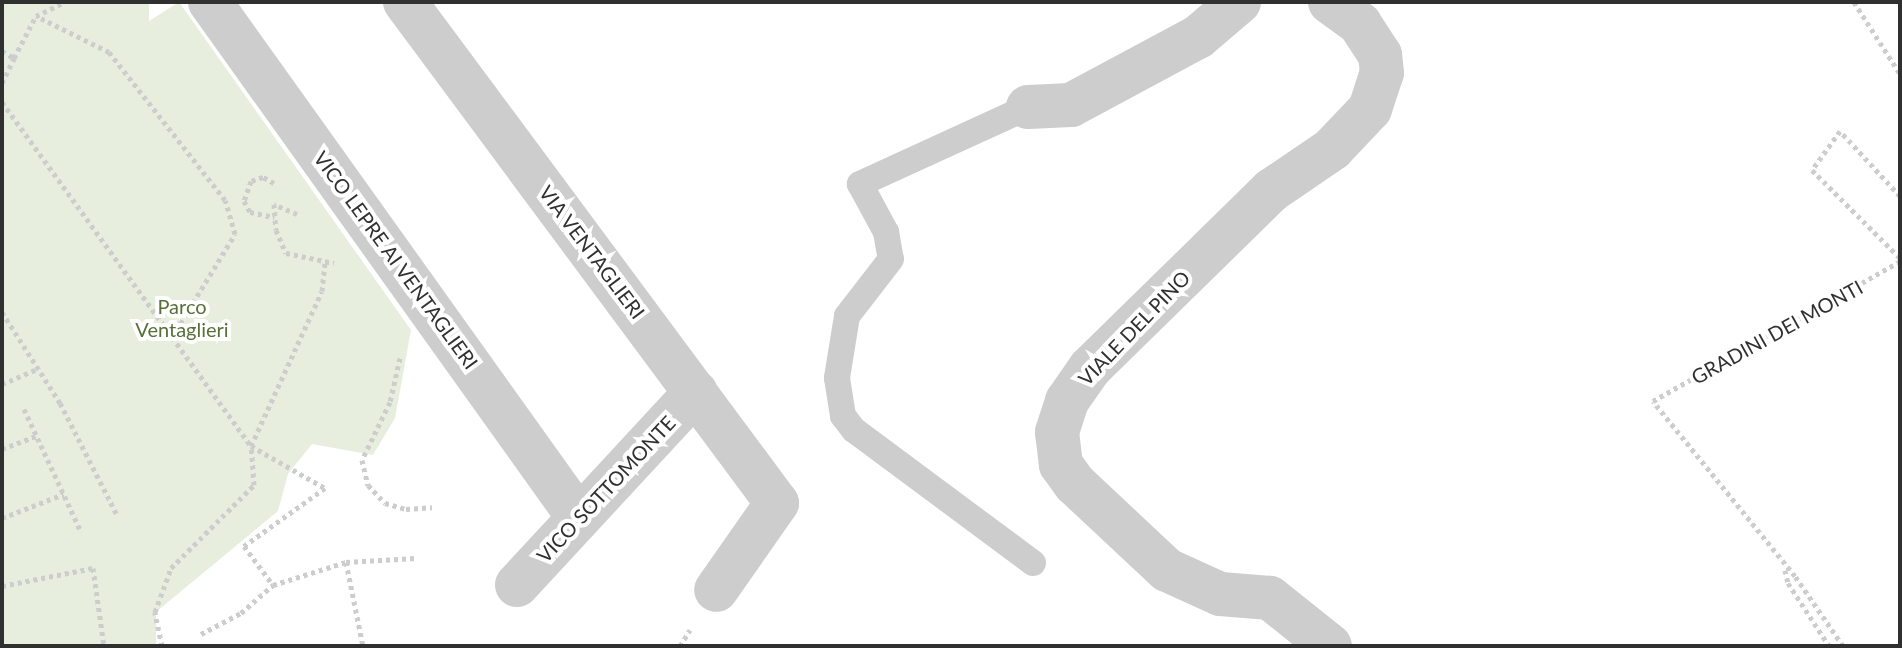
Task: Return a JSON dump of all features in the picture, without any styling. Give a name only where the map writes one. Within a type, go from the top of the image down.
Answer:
[{"type":"street","name":"VICO LEPRE AI VENTAGLIERI","points":[[210,2],[579,518]]},
{"type":"street","name":"VIA VENTAGLIERI","points":[[405,2],[777,503],[716,590]]},
{"type":"street","points":[[1028,107],[1071,105],[1198,37],[1239,2]]},
{"type":"street","name":"VIALE DEL PINO","points":[[1330,2],[1360,24],[1380,55],[1382,73],[1370,109],[1332,149],[1272,190],[1090,368],[1067,401],[1057,432],[1061,465],[1075,484],[1167,570],[1220,594],[1270,598],[1330,646]]},
{"type":"street","name":"VICO SOTTOMONTE","points":[[517,585],[696,392]]},
{"type":"lane","points":[[1028,107],[860,184],[886,232],[891,259],[847,316],[837,378],[843,416],[854,430],[1033,563]]},
{"type":"path","points":[[2,83],[36,16],[65,2]]},
{"type":"path","points":[[1854,2],[1900,74]]},
{"type":"path","points":[[36,16],[109,52],[225,200],[235,234],[172,337]]},
{"type":"path","points":[[2,51],[14,58]]},
{"type":"path","points":[[2,102],[251,446],[325,488],[244,546],[273,585]]},
{"type":"path","name":"GRADINI DEI MONTI","points":[[1785,569],[1653,401],[1900,260],[1812,170],[1840,131],[1900,196]]},
{"type":"path","points":[[274,217],[250,212],[244,201],[245,190],[251,181],[263,177],[285,189]]},
{"type":"path","points":[[274,204],[274,217],[286,253],[345,265]]},
{"type":"path","points":[[162,646],[155,612],[171,568],[254,485],[251,446],[322,291],[325,262]]},
{"type":"path","points":[[2,312],[117,515]]},
{"type":"path","points":[[401,345],[390,402],[362,460],[368,485],[385,503],[406,509],[432,507]]},
{"type":"path","points":[[2,384],[37,369]]},
{"type":"path","points":[[24,409],[81,532]]},
{"type":"path","points":[[2,449],[36,436]]},
{"type":"path","points":[[2,518],[64,494]]},
{"type":"path","points":[[201,634],[241,613],[273,585],[346,562],[416,558]]},
{"type":"path","points":[[346,562],[363,646]]},
{"type":"path","points":[[2,586],[93,568],[104,646]]},
{"type":"path","points":[[1785,569],[1788,583],[1829,646]]},
{"type":"path","points":[[1785,569],[1843,646]]},
{"type":"green space","name":"Parco Ventaglieri","points":[[2,2],[149,2],[149,21],[179,2],[411,330],[395,418],[373,455],[312,444],[288,474],[278,511],[156,612],[156,646],[2,646]]}]
